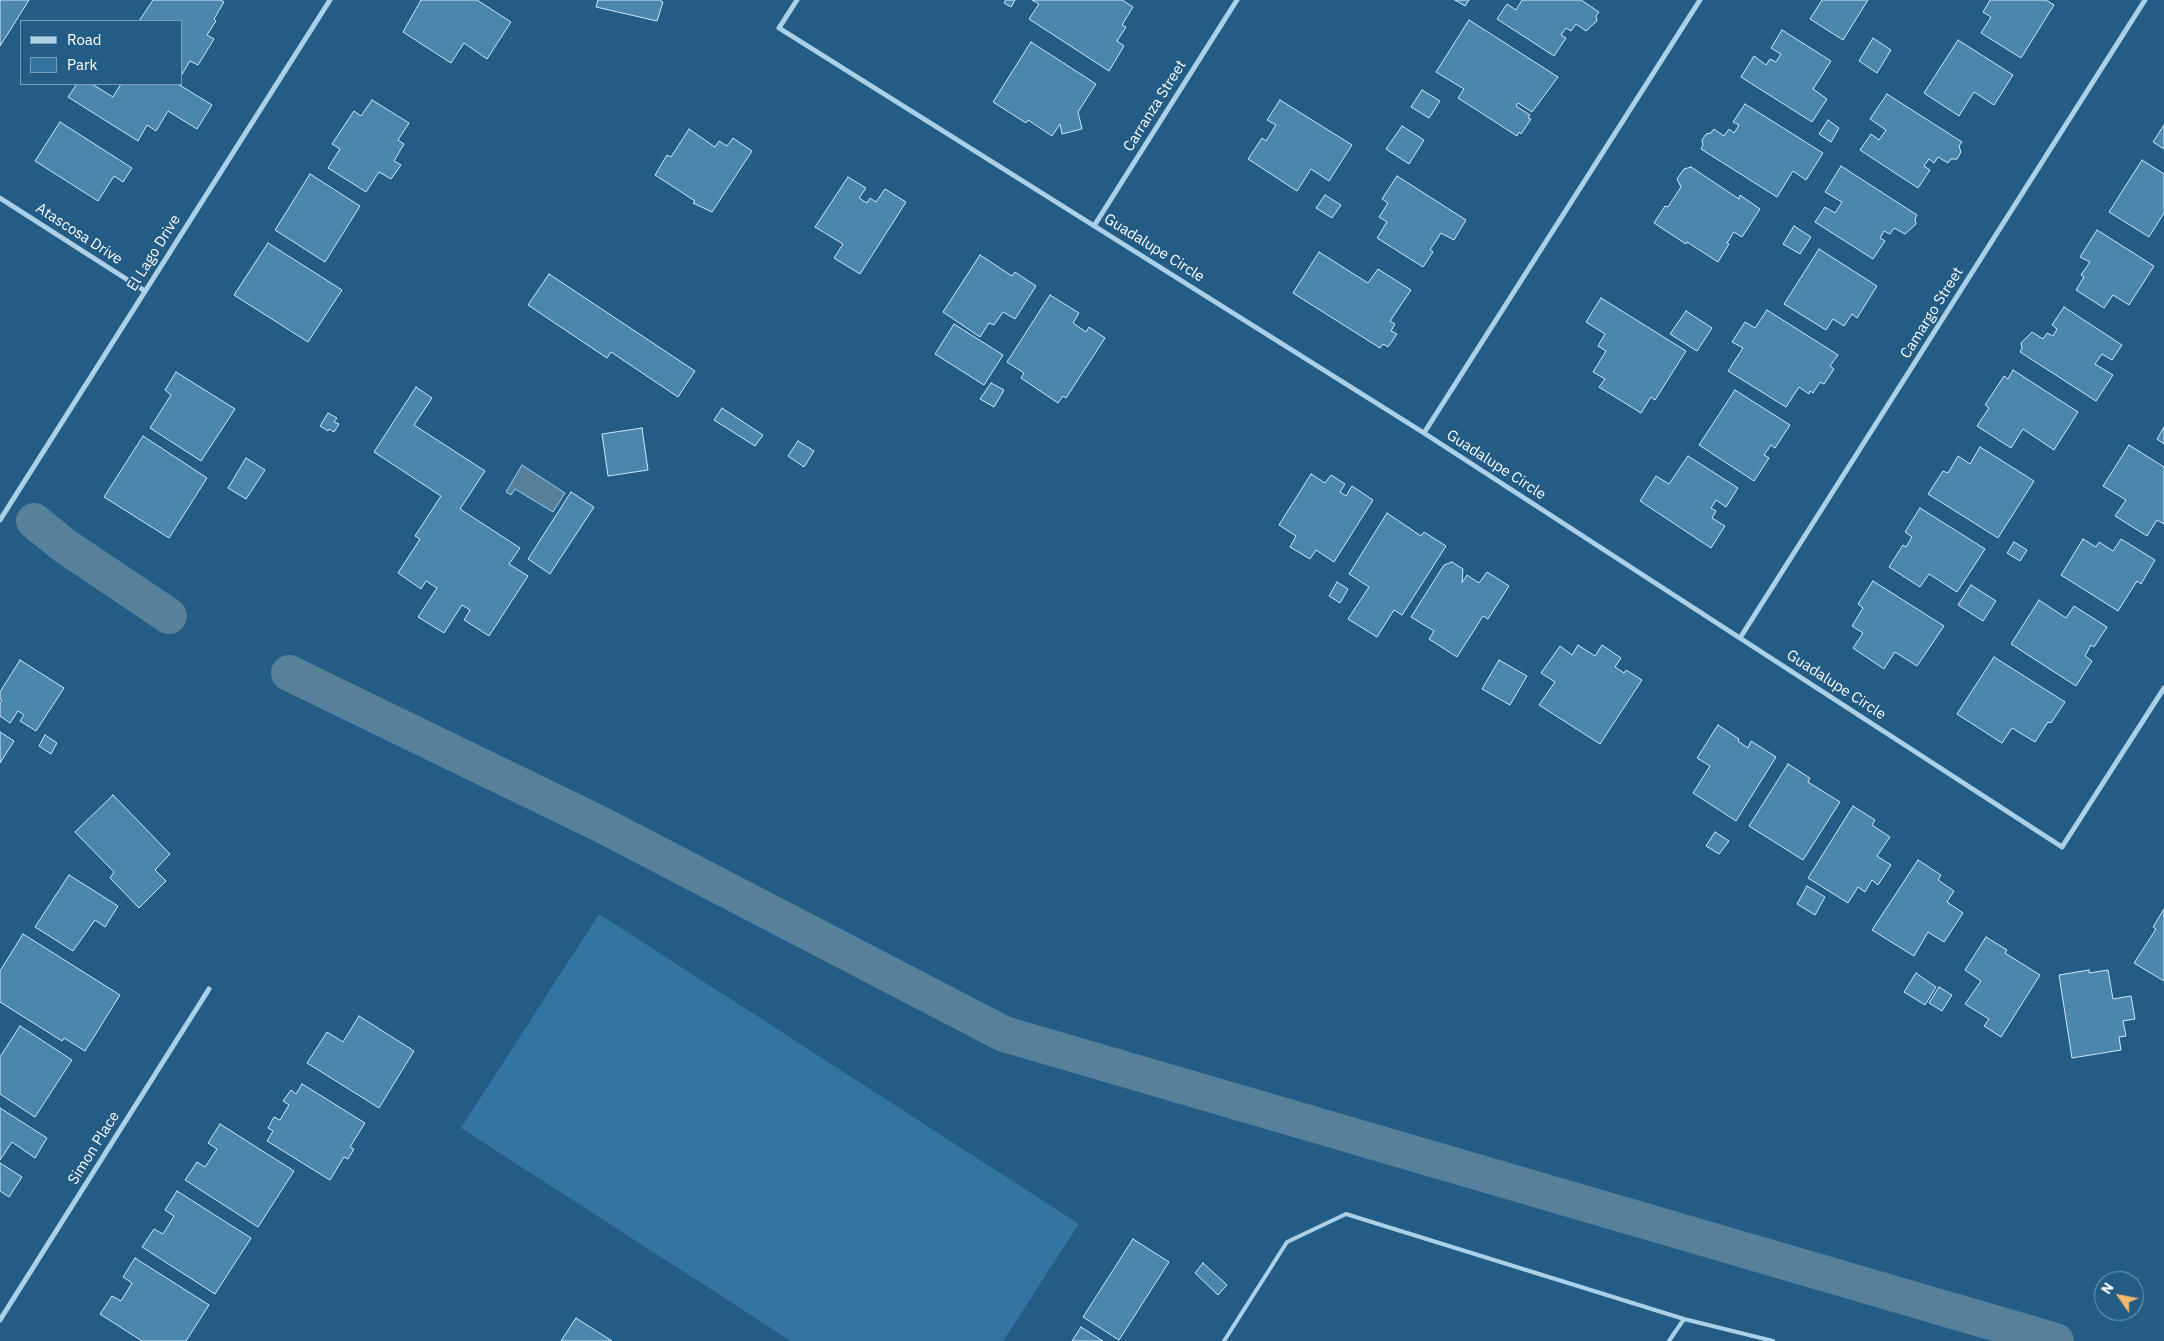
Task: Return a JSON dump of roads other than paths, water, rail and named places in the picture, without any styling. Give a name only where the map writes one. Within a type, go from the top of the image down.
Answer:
[{"type":"street","name":"El Lago Drive","points":[[0,520],[330,0]]},
{"type":"street","name":"Guadalupe Circle","points":[[797,0],[779,28],[1424,433],[2062,847],[2164,688]]},
{"type":"street","name":"Carranza Street","points":[[1094,226],[1237,0]]},
{"type":"street","points":[[1424,433],[1700,0]]},
{"type":"street","name":"Camargo Street","points":[[1740,638],[2145,0]]},
{"type":"street","name":"Atascosa Drive","points":[[0,198],[145,291]]},
{"type":"street","name":"Simon Place","points":[[0,1320],[209,989]]},
{"type":"lane","points":[[1224,1341],[1287,1242],[1346,1214],[1684,1319],[1773,1341]]},
{"type":"lane","points":[[1669,1341],[1684,1319]]},
{"type":"waterway","points":[[34,521],[65,546],[169,616]]},
{"type":"waterway","points":[[289,673],[602,825],[1004,1034],[2056,1341]]}]
